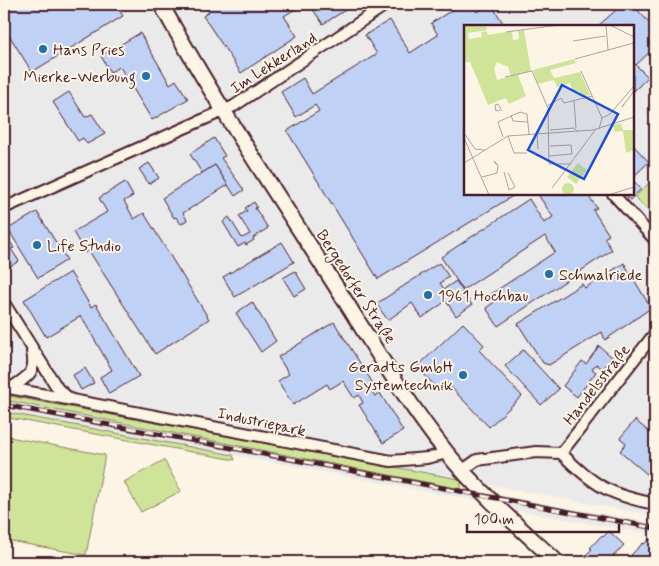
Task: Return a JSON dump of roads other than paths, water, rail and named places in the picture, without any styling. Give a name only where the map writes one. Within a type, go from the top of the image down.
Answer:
[{"type":"street","name":"Bergedorfer Straße","points":[[161,4],[224,111],[401,388],[448,453],[463,470],[489,498],[557,562]]},
{"type":"street","name":"Im Lekkerland","points":[[224,111],[387,4]]},
{"type":"street","points":[[4,208],[224,111]]},
{"type":"street","points":[[613,195],[655,240]]},
{"type":"street","points":[[4,303],[58,389],[70,400]]},
{"type":"street","name":"Handelsstraße","points":[[561,453],[655,333]]},
{"type":"street","name":"Industriepark","points":[[8,387],[29,376],[35,364],[31,347]]},
{"type":"street","name":"Industriepark","points":[[8,387],[391,461],[427,458],[448,453]]},
{"type":"street","points":[[463,470],[477,460],[536,452],[561,453],[582,474],[603,489],[632,499],[655,504]]},
{"type":"railway","points":[[4,405],[655,528]]},
{"type":"place","name":"Hans Pries","points":[[43,49]]},
{"type":"place","name":"Mierke-Werbung","points":[[146,76]]},
{"type":"place","name":"Life Studio","points":[[37,245]]},
{"type":"place","name":"Schmalriede","points":[[549,274]]},
{"type":"place","name":"1961 Hochbau","points":[[428,295]]},
{"type":"place","name":"Geradts GmbH Systemtechnik","points":[[463,375]]}]
